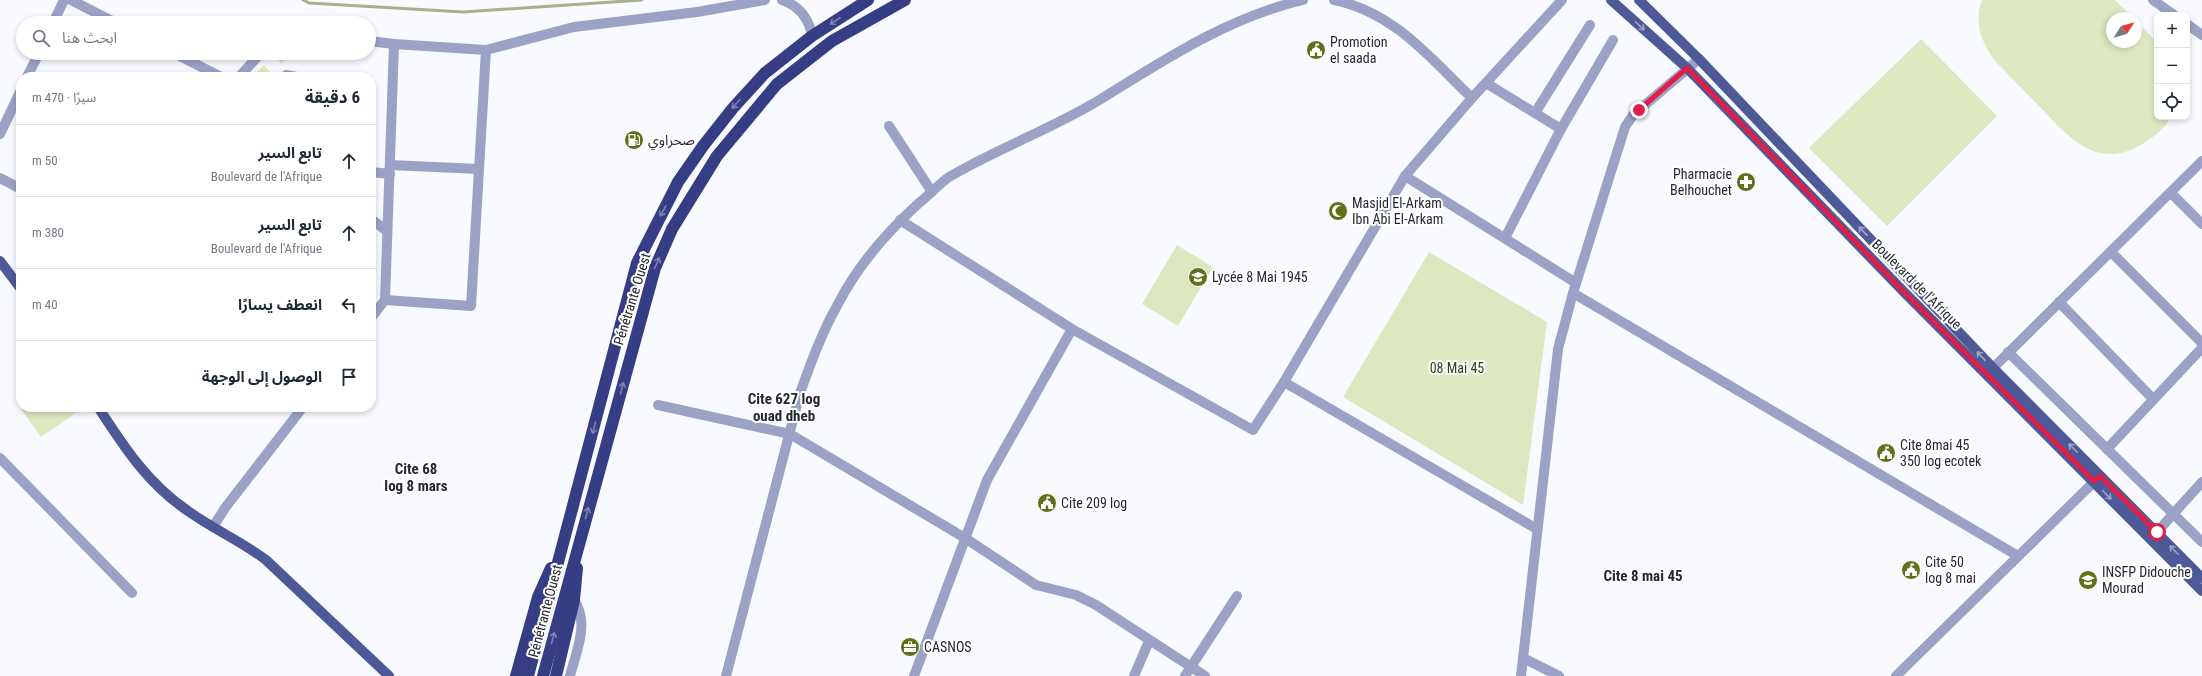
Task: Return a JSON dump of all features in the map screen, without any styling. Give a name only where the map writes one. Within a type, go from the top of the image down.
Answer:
[{"type":"highway","name":"Pénétrante Ouest","points":[[528,676],[638,263],[659,218],[678,182],[703,146],[733,108],[765,73],[812,36],[868,0]]},
{"type":"highway","name":"Pénétrante Ouest","points":[[542,676],[655,268],[672,229],[718,156],[777,84],[832,42],[905,0]]},
{"type":"highway","points":[[556,676],[574,600],[578,547]]},
{"type":"highway","points":[[516,676],[538,597],[561,550]]},
{"type":"main road","name":"Boulevard de l'Afrique","points":[[1611,0],[1687,68],[1903,291],[2097,479],[2157,532],[2202,578]]},
{"type":"main road","name":"Boulevard de l'Afrique","points":[[1639,0],[1699,59],[2202,590]]},
{"type":"main road","points":[[0,261],[16,282]]},
{"type":"main road","points":[[101,412],[126,450],[155,486],[187,511],[251,549],[266,560],[389,676]]},
{"type":"street","points":[[56,16],[64,0]]},
{"type":"street","points":[[71,0],[102,16]]},
{"type":"street","points":[[376,42],[486,50],[574,27],[697,12],[765,0]]},
{"type":"street","points":[[782,0],[792,4],[802,13],[807,20],[812,36]]},
{"type":"street","points":[[726,676],[800,393],[817,348],[838,303],[859,271],[900,220],[948,178],[1099,100],[1137,76],[1216,32],[1254,14],[1279,5],[1303,0]]},
{"type":"street","points":[[1334,0],[1353,4],[1380,15],[1406,34],[1472,98]]},
{"type":"street","points":[[900,220],[1072,329],[1253,430],[1284,382],[1405,176],[1472,98],[1562,0]]},
{"type":"street","points":[[2153,0],[2170,12]]},
{"type":"street","points":[[1535,113],[1590,25]]},
{"type":"street","points":[[2190,26],[2202,35]]},
{"type":"street","points":[[1504,238],[1561,129],[1613,40]]},
{"type":"street","points":[[376,312],[385,300],[394,44]]},
{"type":"street","points":[[385,300],[471,306],[486,50]]},
{"type":"street","points":[[1521,676],[1558,349],[1575,288],[1625,127],[1633,114],[1699,59]]},
{"type":"street","points":[[30,72],[36,60]]},
{"type":"street","points":[[188,60],[211,72]]},
{"type":"street","points":[[244,72],[255,60]]},
{"type":"street","points":[[1486,83],[1561,129]]},
{"type":"street","points":[[0,134],[16,100]]},
{"type":"street","points":[[889,126],[932,192]]},
{"type":"street","points":[[1993,368],[2202,161]]},
{"type":"street","points":[[376,171],[390,169],[479,169]]},
{"type":"street","points":[[1405,176],[1504,238],[1575,288],[2018,556]]},
{"type":"street","points":[[0,178],[16,186]]},
{"type":"street","points":[[2171,193],[2202,224]]},
{"type":"street","points":[[376,223],[388,231]]},
{"type":"street","points":[[2111,252],[2202,343]]},
{"type":"street","points":[[2059,302],[2154,399]]},
{"type":"street","points":[[914,676],[987,480],[1072,329]]},
{"type":"street","points":[[2107,449],[2202,348]]},
{"type":"street","points":[[2008,352],[2202,542]]},
{"type":"street","points":[[1284,382],[1538,529]]},
{"type":"street","points":[[658,405],[790,434],[965,538],[1036,585],[1076,595],[1090,601],[1205,676]]},
{"type":"street","points":[[213,527],[225,508],[299,412]]},
{"type":"street","points":[[0,458],[132,593]]},
{"type":"street","points":[[1896,676],[2097,479]]},
{"type":"street","points":[[2157,532],[2202,482]]},
{"type":"street","points":[[1185,676],[1190,666],[1237,596]]},
{"type":"street","points":[[570,676],[583,625],[581,612],[574,600]]},
{"type":"street","points":[[1134,676],[1149,640]]},
{"type":"street","points":[[1523,658],[1559,676]]},
{"type":"green space","points":[[1982,0],[2115,0],[2127,12],[2106,12],[2106,48],[2142,48],[2142,27],[2154,39],[2154,120],[2169,120],[2161,130],[2147,141],[2122,153],[2108,154],[2082,146],[2060,128],[1995,61],[1986,47],[1980,32],[1978,16]]},
{"type":"green space","points":[[1921,39],[1997,116],[1887,226],[1809,148]]},
{"type":"green space","points":[[278,60],[284,60],[282,64]]},
{"type":"green space","points":[[264,65],[270,72],[256,72]]},
{"type":"green space","points":[[1177,245],[1213,267],[1178,326],[1142,304]]},
{"type":"green space","name":"08 Mai 45","points":[[1429,252],[1547,322],[1523,505],[1343,397]]},
{"type":"green space","points":[[23,412],[77,412],[41,437]]},
{"type":"waterway","points":[[303,0],[309,3],[463,12],[642,0]]},
{"type":"place","name":"Promotion el saada","points":[[1316,50]]},
{"type":"place","name":"صحراوي","points":[[634,140]]},
{"type":"place","name":"Pharmacie Belhouchet","points":[[1746,182]]},
{"type":"place","name":"Masjid El-Arkam Ibn Abi El-Arkam","points":[[1338,211]]},
{"type":"place","name":"Lycée 8 Mai 1945","points":[[1198,277]]},
{"type":"place","name":"Cite 8mai 45 350 log ecotek","points":[[1886,453]]},
{"type":"place","name":"Cite 209 log","points":[[1047,503]]},
{"type":"place","name":"Cite 50 log 8 mai","points":[[1911,570]]},
{"type":"place","name":"INSFP Didouche Mourad","points":[[2088,580]]},
{"type":"place","name":"CASNOS","points":[[910,647]]},
{"type":"district","name":"Cite 627 log ouad dheb","points":[[784,408]]},
{"type":"district","name":"Cite 68 log 8 mars","points":[[416,478]]},
{"type":"district","name":"Cite 8 mai 45","points":[[1643,576]]},
{"type":"route","points":[[1639,110],[1687,68],[1903,291],[2094,481],[2100,476],[2157,532]]}]
